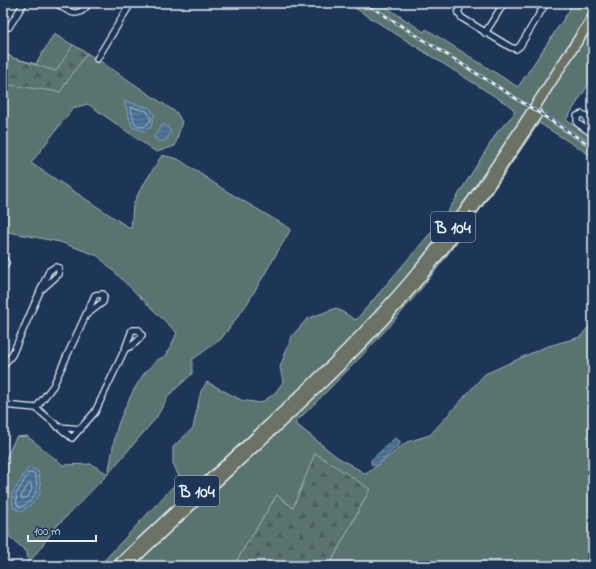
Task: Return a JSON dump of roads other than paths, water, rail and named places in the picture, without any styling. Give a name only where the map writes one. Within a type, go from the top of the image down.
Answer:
[{"type":"highway","name":"B 104","points":[[117,566],[283,417],[378,318],[457,222],[593,17]]},
{"type":"highway","name":"B 104","points":[[127,566],[385,320],[435,261],[513,151],[593,28]]},
{"type":"street","points":[[9,27],[24,3]]},
{"type":"street","points":[[56,3],[70,12],[78,14],[85,10],[89,3]]},
{"type":"street","points":[[97,59],[131,3]]},
{"type":"street","points":[[462,3],[458,10],[459,15],[510,48],[516,49],[520,46],[544,5],[535,3]]},
{"type":"street","points":[[486,33],[504,3]]},
{"type":"street","points":[[3,258],[6,263],[3,268]]},
{"type":"street","points":[[3,366],[12,355],[41,290]]},
{"type":"street","points":[[36,408],[53,386],[86,315]]},
{"type":"street","points":[[3,406],[36,408],[72,438],[96,412],[125,349]]},
{"type":"street","points":[[58,427],[81,429]]},
{"type":"water","points":[[124,101],[150,108],[154,115],[151,127],[144,131],[132,127]]},
{"type":"water","points":[[163,124],[168,127],[171,132],[167,140],[159,142],[154,137]]},
{"type":"water","points":[[395,438],[400,441],[400,444],[376,466],[371,464],[371,460]]},
{"type":"water","points":[[28,468],[37,470],[40,489],[37,498],[22,511],[13,508],[12,494]]},
{"type":"railway","points":[[365,3],[593,147]]}]
